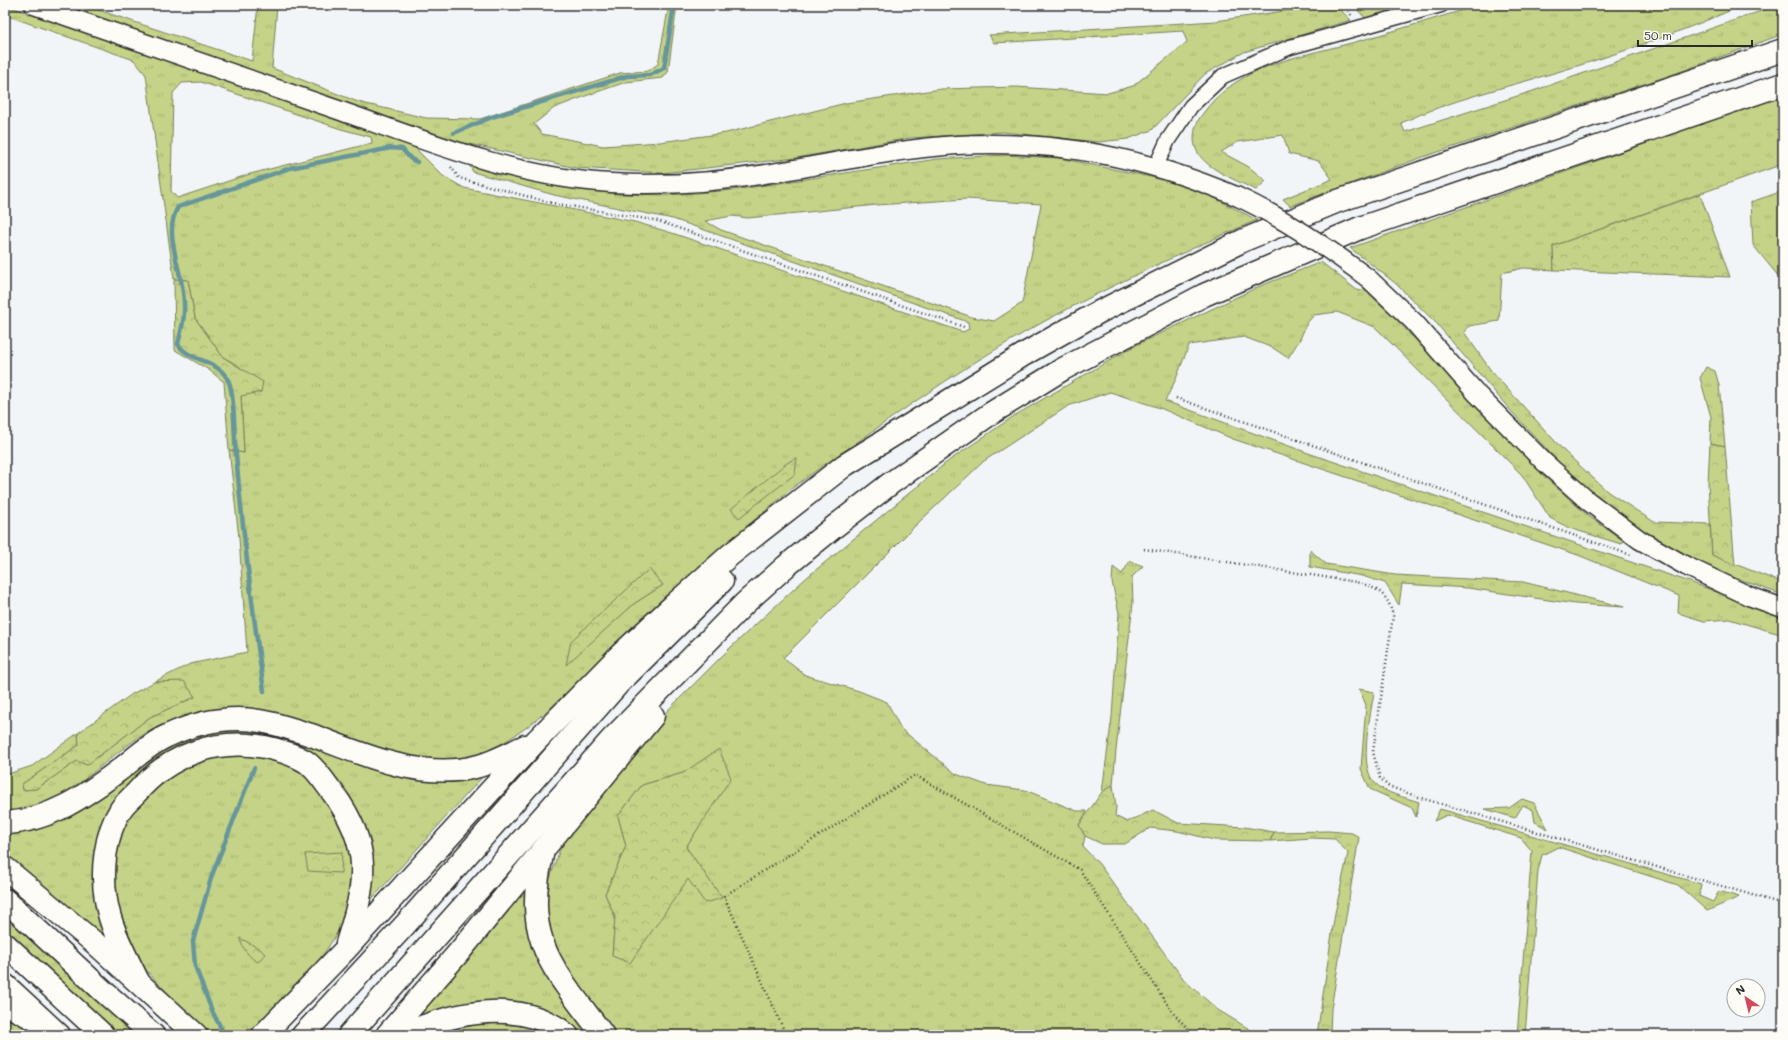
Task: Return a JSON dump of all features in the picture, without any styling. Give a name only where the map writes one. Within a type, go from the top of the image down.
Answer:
[{"type":"highway","points":[[263,1035],[345,950],[535,742],[618,657],[730,555],[846,465],[1028,352],[1099,312],[1244,240],[1338,201],[1783,50]]},
{"type":"highway","points":[[349,1035],[611,740],[745,603],[785,567],[891,483],[990,414],[1063,369],[1204,294],[1360,228],[1783,84]]},
{"type":"highway","points":[[303,1035],[404,926],[614,689],[680,621],[708,594],[804,510],[940,407]]},
{"type":"highway","points":[[388,1035],[460,951],[745,603]]},
{"type":"highway","points":[[5,823],[38,817],[62,809],[144,750],[167,736],[190,727],[212,722],[237,719],[262,721],[282,725],[391,764],[422,769],[444,770],[474,767],[498,759],[535,742]]},
{"type":"highway","points":[[138,981],[119,939],[106,900],[104,870],[109,839],[121,809],[144,784],[175,761],[195,751],[215,746],[248,744],[280,750],[305,762],[326,784],[346,810],[358,835],[363,860],[362,883],[356,915],[345,950]]},
{"type":"highway","points":[[544,848],[538,874],[536,914],[541,940],[552,966],[568,990],[603,1035]]},
{"type":"highway","points":[[5,868],[96,944],[196,1035]]},
{"type":"highway","points":[[5,900],[102,991],[153,1035]]},
{"type":"highway","points":[[5,944],[103,1035]]},
{"type":"highway","points":[[5,985],[53,1030]]},
{"type":"highway","points":[[5,1004],[53,1030]]},
{"type":"highway","points":[[403,1035],[445,1019],[493,1011],[515,1013],[536,1018],[567,1035]]},
{"type":"street","points":[[34,5],[462,153],[507,166],[555,176],[608,183],[661,184],[715,181],[769,174],[904,151],[956,145],[1009,144],[1058,146],[1105,154],[1156,166],[1197,179],[1276,216],[1304,233],[1369,279],[1414,322],[1483,400],[1544,462],[1588,501],[1640,540],[1686,566],[1749,596],[1783,608]]},
{"type":"street","points":[[1156,166],[1168,140],[1191,106],[1223,76],[1290,47],[1441,5]]},
{"type":"path","points":[[450,167],[459,178],[552,203],[658,221],[964,327]]},
{"type":"path","points":[[1176,398],[1633,556]]},
{"type":"path","points":[[1144,549],[1356,582],[1373,586],[1384,594],[1390,604],[1393,616],[1373,752],[1380,778],[1388,786],[1429,800],[1783,904]]},
{"type":"path","points":[[786,1035],[724,896],[915,775],[1080,870],[1173,1014],[1194,1035]]},
{"type":"green space","points":[[5,5],[412,145],[443,176],[464,188],[635,222],[672,233],[963,332],[969,329],[968,322],[673,219],[554,195],[473,172],[468,162],[553,186],[619,194],[669,195],[734,190],[937,159],[1003,155],[1059,158],[1151,177],[1201,191],[1257,220],[1150,268],[1045,321],[976,362],[909,406],[794,487],[730,540],[668,595],[611,648],[546,712],[509,739],[489,750],[461,758],[432,759],[401,754],[370,745],[277,714],[248,710],[220,710],[180,718],[155,728],[122,749],[67,793],[54,801],[41,807],[5,813],[5,775],[32,766],[78,733],[79,745],[22,784],[23,790],[36,789],[77,761],[87,765],[150,717],[195,697],[184,682],[154,682],[190,664],[247,652],[239,538],[229,450],[244,453],[241,395],[261,392],[239,366],[223,357],[195,318],[188,280],[174,279],[146,75],[134,60],[5,15]],"holes":[[[201,82],[341,129],[371,137],[372,143],[250,174],[177,198],[171,191],[173,93],[182,83]],[[967,199],[1041,204],[1022,303],[994,321],[972,317],[721,230],[705,221],[732,216],[748,218],[877,205]],[[649,569],[663,585],[635,603],[601,633]]]},
{"type":"green space","points":[[60,5],[83,5],[252,61],[258,5],[277,5],[272,68],[358,102],[426,118],[480,119],[620,73],[648,71],[658,64],[669,5],[677,5],[668,72],[663,78],[626,82],[591,94],[554,108],[534,124],[542,134],[603,146],[660,142],[726,133],[846,103],[941,89],[1016,87],[1108,93],[1133,86],[1187,42],[1183,31],[994,43],[989,35],[1216,21],[1311,7],[1311,5],[1335,5],[1351,20],[1244,52],[1205,74],[1152,130],[1128,139],[1098,142],[1003,132],[910,138],[796,158],[662,173],[576,168],[456,141]]},
{"type":"green space","points":[[1353,5],[1411,5],[1365,18]]},
{"type":"green space","points":[[1479,5],[1743,5],[1697,24],[1626,50],[1438,108],[1401,123],[1405,132],[1533,91],[1778,5],[1783,5],[1783,34],[1674,74],[1420,158],[1290,206],[1283,199],[1332,179],[1319,161],[1289,154],[1283,135],[1238,142],[1221,152],[1249,167],[1266,181],[1256,190],[1216,170],[1198,153],[1194,134],[1201,116],[1216,98],[1234,84],[1253,73],[1295,57],[1362,40]]},
{"type":"green space","points":[[1783,95],[1783,164],[1553,246],[1554,270],[1523,268],[1502,273],[1499,321],[1469,326],[1464,332],[1492,372],[1564,451],[1608,492],[1654,522],[1710,524],[1712,555],[1783,583],[1783,595],[1727,575],[1684,556],[1629,523],[1565,469],[1510,410],[1437,324],[1395,283],[1350,248]]},
{"type":"green space","points":[[1783,191],[1783,282],[1753,245],[1751,202]]},
{"type":"green space","points":[[1700,194],[1730,277],[1554,270],[1553,246]]},
{"type":"green space","points":[[1321,262],[1358,291],[1364,289],[1394,317],[1544,476],[1587,515],[1624,541],[1621,544],[1569,528],[1550,518],[1522,475],[1375,327],[1337,312],[1314,315],[1307,323],[1300,339],[1288,358],[1273,348],[1244,337],[1189,345],[1176,379],[1165,401],[1311,454],[1690,582],[1783,617],[1783,635],[1729,619],[1704,621],[1678,613],[1679,596],[1578,555],[1233,439],[1160,408],[1110,392],[1068,406],[984,461],[917,524],[783,658],[805,675],[859,691],[887,702],[901,729],[956,774],[986,785],[1025,790],[1077,811],[1087,811],[1079,825],[1085,836],[1083,847],[1099,864],[1185,981],[1218,1010],[1259,1035],[614,1035],[574,980],[558,953],[548,923],[547,887],[559,852],[575,823],[668,710],[729,649],[806,578],[947,462],[1014,416],[1136,345],[1258,287]],"holes":[[[719,750],[730,778],[686,847],[722,898],[688,879],[612,956],[615,917],[605,894],[626,846],[618,816],[642,785],[683,773]]]},
{"type":"green space","points":[[174,279],[188,280],[195,318],[223,357],[263,382],[261,392],[241,396],[244,453],[229,450],[224,382],[209,370],[175,350]]},
{"type":"green space","points":[[1706,367],[1715,371],[1719,385],[1725,446],[1710,443],[1711,417],[1700,378]]},
{"type":"green space","points":[[1710,443],[1725,446],[1735,565],[1712,555],[1708,482]]},
{"type":"green space","points":[[797,457],[795,474],[739,518],[731,509],[784,465]]},
{"type":"green space","points":[[1310,550],[1326,564],[1395,575],[1523,582],[1624,607],[1575,604],[1468,588],[1402,584],[1399,605],[1385,583],[1362,576],[1310,567]]},
{"type":"green space","points":[[1130,561],[1143,566],[1132,577],[1133,603],[1113,785],[1102,792],[1112,717],[1119,613],[1112,582],[1113,567],[1122,574]]},
{"type":"green space","points":[[649,569],[663,585],[635,603],[566,665],[571,641]]},
{"type":"green space","points":[[184,681],[195,697],[150,717],[87,765],[77,761],[36,789],[23,790],[22,784],[79,745],[78,733],[132,694],[154,682]]},
{"type":"green space","points":[[1359,689],[1374,692],[1368,725],[1366,751],[1369,774],[1374,782],[1384,789],[1395,795],[1419,802],[1416,817],[1412,808],[1370,789],[1361,769],[1366,705]]},
{"type":"green space","points":[[239,728],[486,773],[370,901],[372,862],[346,793],[253,736],[212,736],[180,745],[151,762],[119,796],[109,943],[5,856],[5,833],[157,749],[198,731]]},
{"type":"green space","points":[[719,749],[731,778],[686,847],[722,898],[705,903],[688,879],[630,963],[612,956],[615,917],[605,894],[626,846],[618,816],[642,785],[683,773]]},
{"type":"green space","points":[[245,753],[262,755],[287,765],[309,779],[316,786],[346,834],[353,855],[354,882],[348,908],[337,932],[323,955],[306,976],[250,1035],[212,1035],[177,1003],[146,970],[134,947],[118,907],[114,872],[123,822],[142,795],[177,766],[216,754]]},
{"type":"green space","points":[[1113,785],[1116,807],[1115,816],[1127,822],[1153,810],[1178,823],[1244,827],[1274,832],[1270,841],[1214,840],[1177,831],[1150,828],[1125,844],[1102,844],[1085,836],[1079,825],[1102,792]]},
{"type":"green space","points":[[1522,799],[1534,803],[1548,829],[1535,822],[1533,810],[1523,805],[1515,818],[1485,809],[1509,808]]},
{"type":"green space","points":[[1440,809],[1701,884],[1699,896],[1713,902],[1719,891],[1739,897],[1707,911],[1678,885],[1558,847],[1542,855],[1538,871],[1525,1035],[1517,1035],[1532,851],[1521,838],[1447,815],[1434,821]]},
{"type":"green space","points":[[1329,831],[1352,833],[1359,837],[1331,1009],[1330,1035],[1317,1035],[1335,913],[1348,853],[1335,839],[1311,838],[1270,841],[1274,832]]},
{"type":"green space","points":[[342,852],[341,873],[308,871],[305,854]]},
{"type":"green space","points":[[528,886],[594,1035],[582,1035],[557,1020],[415,1018]]},
{"type":"green space","points":[[5,915],[137,1035],[118,1035],[5,932]]},
{"type":"green space","points":[[240,938],[260,949],[265,954],[258,962],[246,952]]},
{"type":"green space","points":[[5,1016],[41,1035],[5,1035]]},
{"type":"green space","points":[[499,1023],[534,1028],[546,1035],[429,1035],[467,1026]]},
{"type":"waterway","points":[[454,133],[492,117],[627,76],[650,75],[664,68],[674,5]]},
{"type":"waterway","points":[[264,691],[242,514],[235,448],[232,395],[228,380],[218,368],[189,354],[178,344],[183,324],[184,306],[183,292],[172,238],[174,216],[178,207],[290,168],[391,148],[402,149],[411,159],[417,162]]},
{"type":"waterway","points":[[223,1032],[212,1011],[195,966],[193,941],[212,875],[254,768]]},
{"type":"waterway","points":[[5,1028],[25,1035]]}]
